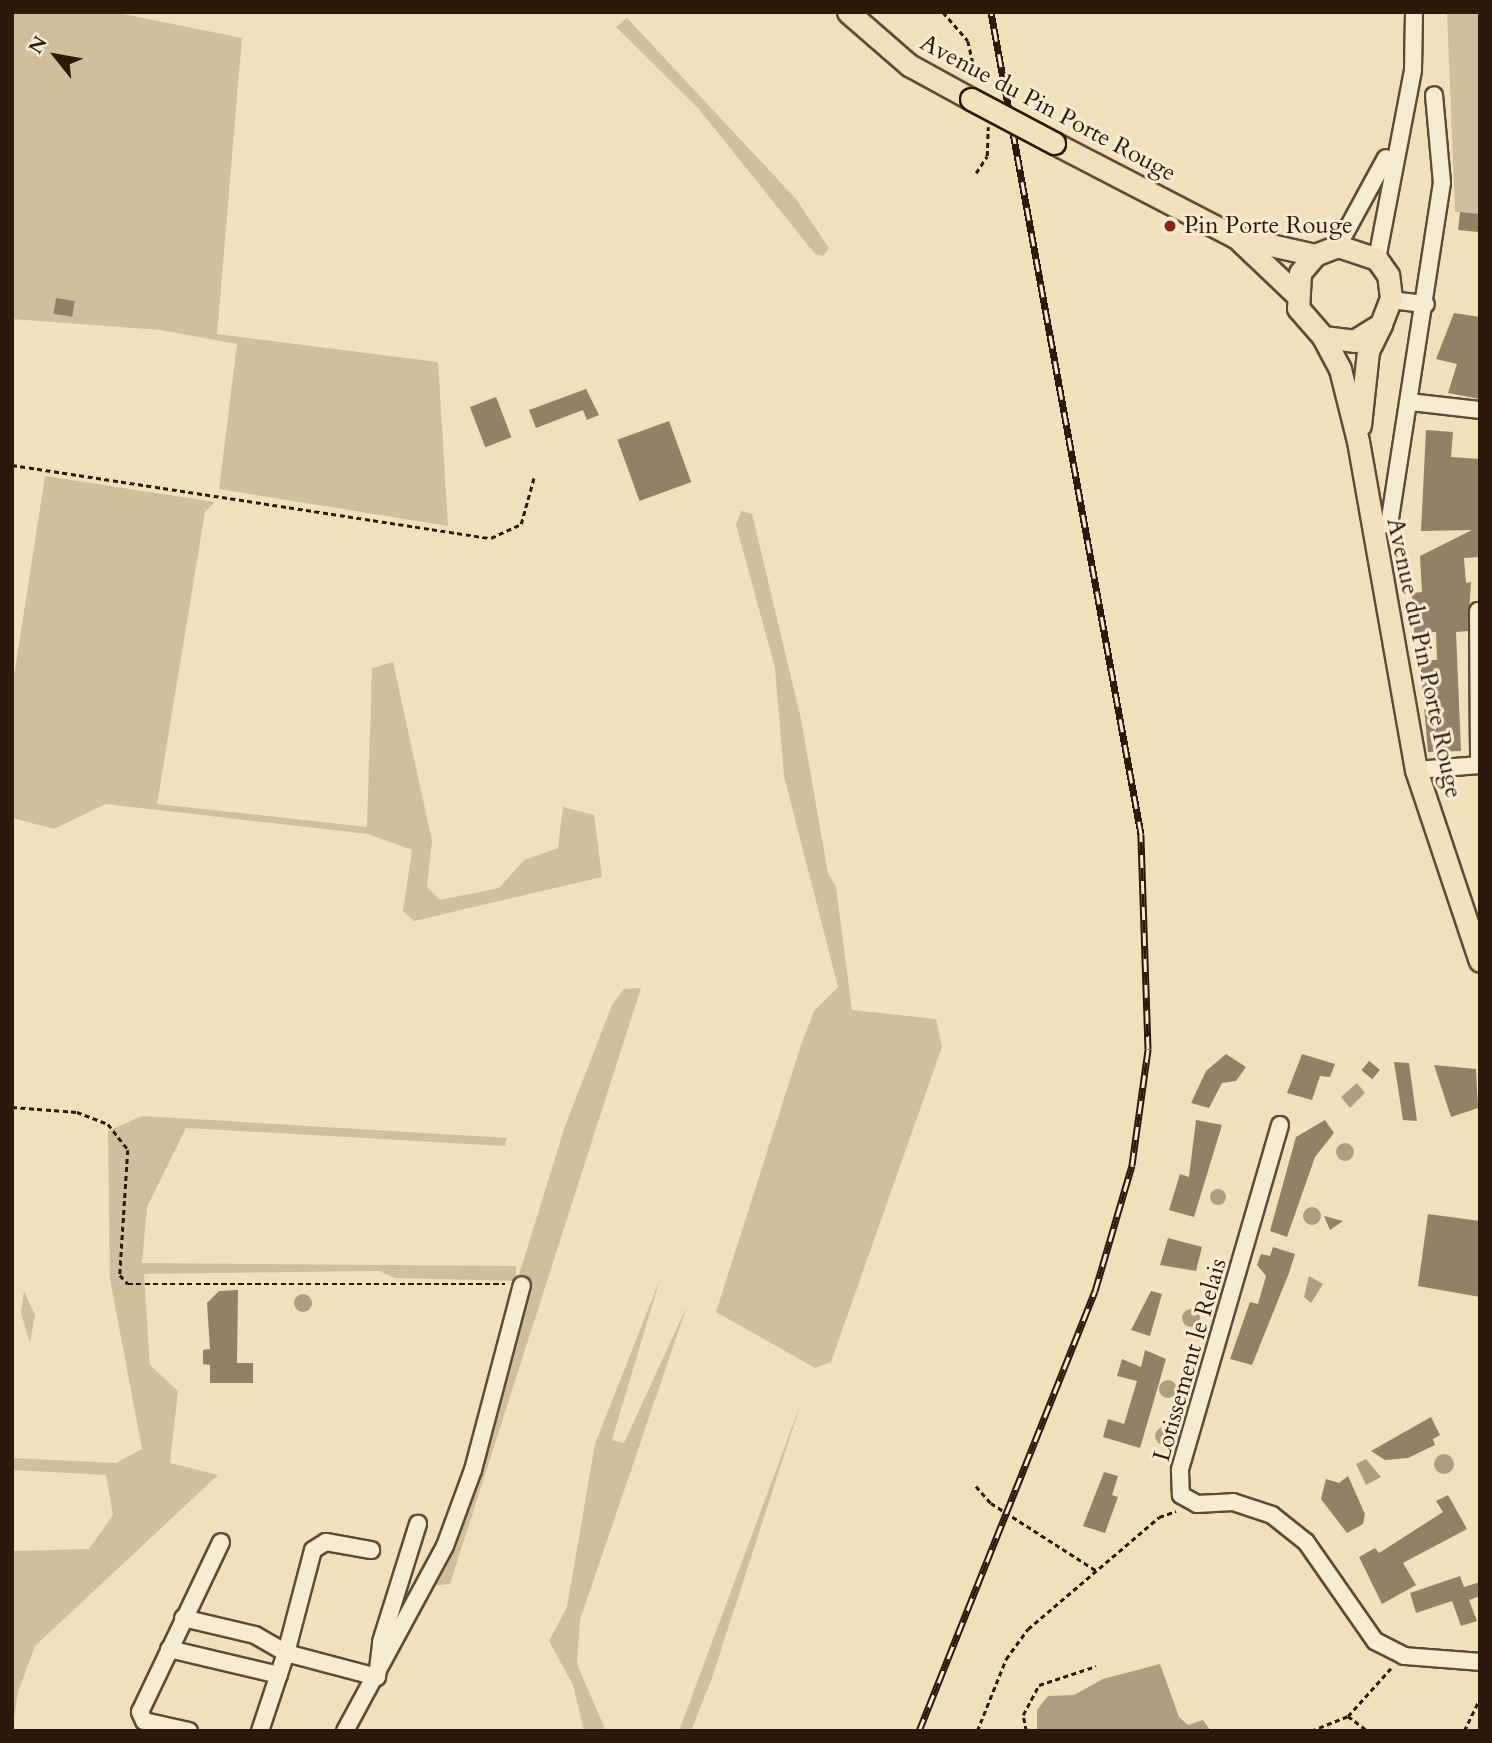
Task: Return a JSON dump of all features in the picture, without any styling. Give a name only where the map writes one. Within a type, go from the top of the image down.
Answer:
[{"type":"main road","name":"Avenue du Pin Porte Rouge","points":[[848,12],[909,65],[1054,143],[1235,237],[1315,255]]},
{"type":"main road","name":"Avenue du Pin Porte Rouge","points":[[1235,237],[1296,294]]},
{"type":"main road","points":[[1338,246],[1377,259],[1388,275],[1391,300],[1381,324],[1354,341],[1323,337],[1305,323],[1296,294],[1300,273],[1315,255],[1338,246]]},
{"type":"main road","name":"Avenue du Pin Porte Rouge","points":[[1358,441],[1368,351],[1381,324]]},
{"type":"main road","name":"Avenue du Pin Porte Rouge","points":[[1323,337],[1340,369],[1358,441],[1416,770],[1480,961]]},
{"type":"street","points":[[1377,259],[1413,70],[1414,12]]},
{"type":"street","name":"Avenue du Pin Porte Rouge","points":[[1389,525],[1426,304],[1442,183],[1434,95]]},
{"type":"street","points":[[1338,246],[1367,204],[1401,123]]},
{"type":"street","points":[[1391,300],[1426,304]]},
{"type":"street","points":[[1410,402],[1480,410]]},
{"type":"street","points":[[1416,770],[1479,765],[1478,611]]},
{"type":"street","name":"Lotissement le Relais","points":[[1197,1504],[1181,1495],[1180,1470],[1280,1125]]},
{"type":"street","points":[[345,1731],[377,1677],[445,1546],[473,1470],[522,1286]]},
{"type":"street","points":[[1197,1504],[1233,1502],[1272,1515],[1306,1542],[1375,1641],[1404,1656],[1480,1662]]},
{"type":"street","points":[[377,1677],[381,1642],[418,1524]]},
{"type":"street","points":[[189,1731],[141,1718],[183,1618],[221,1542]]},
{"type":"street","points":[[260,1731],[286,1653],[313,1550],[326,1542],[371,1550]]},
{"type":"street","points":[[183,1618],[255,1635],[286,1653],[377,1677]]},
{"type":"street","points":[[169,1649],[279,1675]]},
{"type":"path","points":[[12,465],[491,538],[521,524],[534,477]]},
{"type":"path","points":[[12,1107],[88,1116],[108,1124],[128,1150],[120,1275],[128,1283],[522,1286]]},
{"type":"path","points":[[976,1486],[991,1503],[1097,1571]]},
{"type":"path","points":[[977,1731],[1006,1659],[1028,1629],[1159,1517],[1197,1504]]},
{"type":"path","points":[[1311,1731],[1348,1716],[1404,1656]]},
{"type":"path","points":[[1026,1731],[1023,1715],[1039,1685],[1096,1666]]},
{"type":"path","points":[[1464,1731],[1480,1698]]},
{"type":"path","points":[[1348,1716],[1368,1731]]},
{"type":"shaded area","points":[[12,12],[113,12],[242,38],[217,334],[438,362],[448,526],[219,489],[237,344],[160,330],[12,319]]},
{"type":"shaded area","points":[[1447,12],[1480,12],[1480,214],[1455,212]]},
{"type":"shaded area","points":[[627,18],[796,199],[829,248],[823,256],[815,254],[698,108],[616,27]]},
{"type":"shaded area","points":[[45,476],[215,502],[205,512],[157,804],[367,827],[372,668],[393,662],[432,841],[427,887],[440,900],[499,888],[524,860],[558,848],[563,807],[594,815],[602,877],[414,921],[403,911],[412,850],[368,834],[106,804],[54,829],[12,818],[12,689]]},
{"type":"shaded area","points":[[741,511],[752,514],[801,719],[828,873],[836,887],[852,1010],[936,1019],[942,1047],[831,1362],[815,1368],[716,1312],[801,1045],[814,1011],[838,987],[784,776],[775,668],[736,525]]},
{"type":"shaded area","points":[[641,988],[450,1584],[430,1586],[467,1502],[507,1377],[528,1291],[518,1278],[564,1129],[612,1005],[624,989]]},
{"type":"shaded area","points":[[1357,1083],[1365,1093],[1350,1108],[1341,1097]]},
{"type":"shaded area","points":[[142,1116],[507,1138],[505,1146],[186,1128],[147,1207],[142,1263],[516,1266],[516,1281],[395,1278],[379,1271],[144,1274],[150,1365],[178,1391],[170,1463],[218,1475],[35,1646],[18,1692],[12,1731],[12,1551],[89,1549],[113,1515],[106,1475],[12,1470],[12,1458],[116,1463],[142,1449],[110,1279],[108,1131]]},
{"type":"shaded area","points":[[1341,1143],[1349,1143],[1354,1152],[1352,1159],[1341,1161],[1336,1156],[1336,1148]]},
{"type":"shaded area","points":[[1218,1189],[1224,1191],[1224,1203],[1218,1205],[1212,1203],[1210,1197],[1212,1191]]},
{"type":"shaded area","points":[[1312,1207],[1318,1210],[1321,1216],[1318,1222],[1312,1225],[1306,1222],[1303,1216],[1306,1210]]},
{"type":"shaded area","points":[[1309,1276],[1323,1284],[1311,1303],[1304,1297]]},
{"type":"shaded area","points":[[660,1279],[612,1440],[624,1443],[687,1306],[580,1620],[577,1664],[606,1731],[584,1731],[573,1685],[549,1641],[567,1607],[595,1444]]},
{"type":"shaded area","points":[[24,1291],[35,1315],[30,1343],[21,1313]]},
{"type":"shaded area","points":[[299,1294],[307,1294],[312,1303],[310,1310],[299,1312],[294,1307],[294,1299]]},
{"type":"shaded area","points":[[1191,1309],[1197,1312],[1200,1318],[1197,1324],[1191,1327],[1185,1324],[1182,1318],[1185,1312]]},
{"type":"shaded area","points":[[1168,1380],[1174,1383],[1177,1389],[1174,1395],[1168,1398],[1162,1395],[1159,1389],[1162,1383]]},
{"type":"shaded area","points":[[801,1403],[712,1678],[691,1731],[679,1731]]},
{"type":"shaded area","points":[[1164,1427],[1170,1430],[1173,1436],[1170,1442],[1164,1445],[1158,1442],[1155,1436],[1158,1430]]},
{"type":"shaded area","points":[[1444,1454],[1451,1457],[1454,1464],[1451,1471],[1444,1474],[1437,1471],[1434,1464],[1437,1457]]},
{"type":"shaded area","points":[[1366,1459],[1381,1477],[1366,1485],[1356,1464]]},
{"type":"shaded area","points":[[1160,1664],[1179,1717],[1188,1725],[1203,1720],[1211,1731],[1037,1731],[1037,1710],[1048,1696],[1074,1695],[1103,1679]]},
{"type":"building","points":[[1460,212],[1480,214],[1478,232],[1458,230]]},
{"type":"building","points":[[56,298],[75,301],[72,317],[53,314]]},
{"type":"building","points":[[1454,313],[1480,317],[1480,399],[1448,393],[1457,364],[1436,359]]},
{"type":"building","points":[[586,389],[599,415],[587,420],[583,410],[536,428],[529,410]]},
{"type":"building","points":[[496,397],[511,437],[485,447],[470,407]]},
{"type":"building","points":[[669,421],[691,482],[640,501],[617,440]]},
{"type":"building","points":[[1426,430],[1453,432],[1451,457],[1480,459],[1479,557],[1464,558],[1466,583],[1471,582],[1468,631],[1456,632],[1461,751],[1428,752],[1420,660],[1437,660],[1436,632],[1414,633],[1412,593],[1422,592],[1420,556],[1472,530],[1421,531]]},
{"type":"building","points":[[1226,1054],[1246,1067],[1236,1081],[1222,1083],[1209,1108],[1191,1103],[1206,1071]]},
{"type":"building","points":[[1302,1054],[1335,1064],[1330,1077],[1320,1076],[1312,1100],[1287,1093]]},
{"type":"building","points":[[1369,1061],[1380,1070],[1372,1079],[1361,1070]]},
{"type":"building","points":[[1394,1062],[1409,1063],[1417,1121],[1403,1120]]},
{"type":"building","points":[[1434,1065],[1476,1069],[1478,1108],[1451,1117]]},
{"type":"building","points":[[1196,1120],[1222,1125],[1194,1217],[1169,1210],[1180,1174],[1189,1177]]},
{"type":"building","points":[[1325,1120],[1334,1133],[1315,1157],[1287,1237],[1270,1231],[1296,1137]]},
{"type":"building","points":[[1428,1214],[1480,1221],[1480,1297],[1418,1286]]},
{"type":"building","points":[[1324,1216],[1343,1221],[1330,1230]]},
{"type":"building","points":[[1168,1238],[1202,1247],[1196,1271],[1160,1265]]},
{"type":"building","points":[[1273,1247],[1295,1254],[1289,1273],[1252,1365],[1230,1359],[1250,1302],[1258,1304],[1266,1276],[1257,1265],[1261,1254],[1270,1256]]},
{"type":"building","points":[[238,1290],[237,1363],[253,1363],[253,1383],[210,1383],[210,1365],[203,1364],[203,1350],[210,1349],[207,1303],[219,1291]]},
{"type":"building","points":[[1151,1291],[1162,1294],[1150,1336],[1131,1330]]},
{"type":"building","points":[[1145,1350],[1166,1359],[1140,1448],[1103,1437],[1108,1419],[1124,1424],[1137,1381],[1117,1376],[1122,1359],[1141,1367]]},
{"type":"building","points":[[1431,1417],[1440,1435],[1433,1439],[1435,1445],[1408,1458],[1385,1460],[1371,1451]]},
{"type":"building","points":[[1104,1472],[1118,1476],[1112,1495],[1118,1497],[1105,1533],[1083,1526]]},
{"type":"building","points":[[1348,1476],[1365,1514],[1363,1524],[1347,1533],[1321,1499],[1326,1479],[1339,1483]]},
{"type":"building","points":[[1448,1495],[1467,1529],[1403,1563],[1416,1585],[1382,1604],[1359,1557],[1375,1548],[1379,1553],[1443,1512],[1436,1501]]},
{"type":"building","points":[[1460,1576],[1464,1587],[1480,1582],[1480,1596],[1469,1600],[1477,1621],[1461,1626],[1452,1601],[1416,1613],[1410,1593]]},
{"type":"railway","points":[[919,1731],[1095,1291],[1132,1165],[1148,1049],[1141,834],[991,12]]},
{"type":"place","name":"Pin Porte Rouge","points":[[1170,226]]}]
